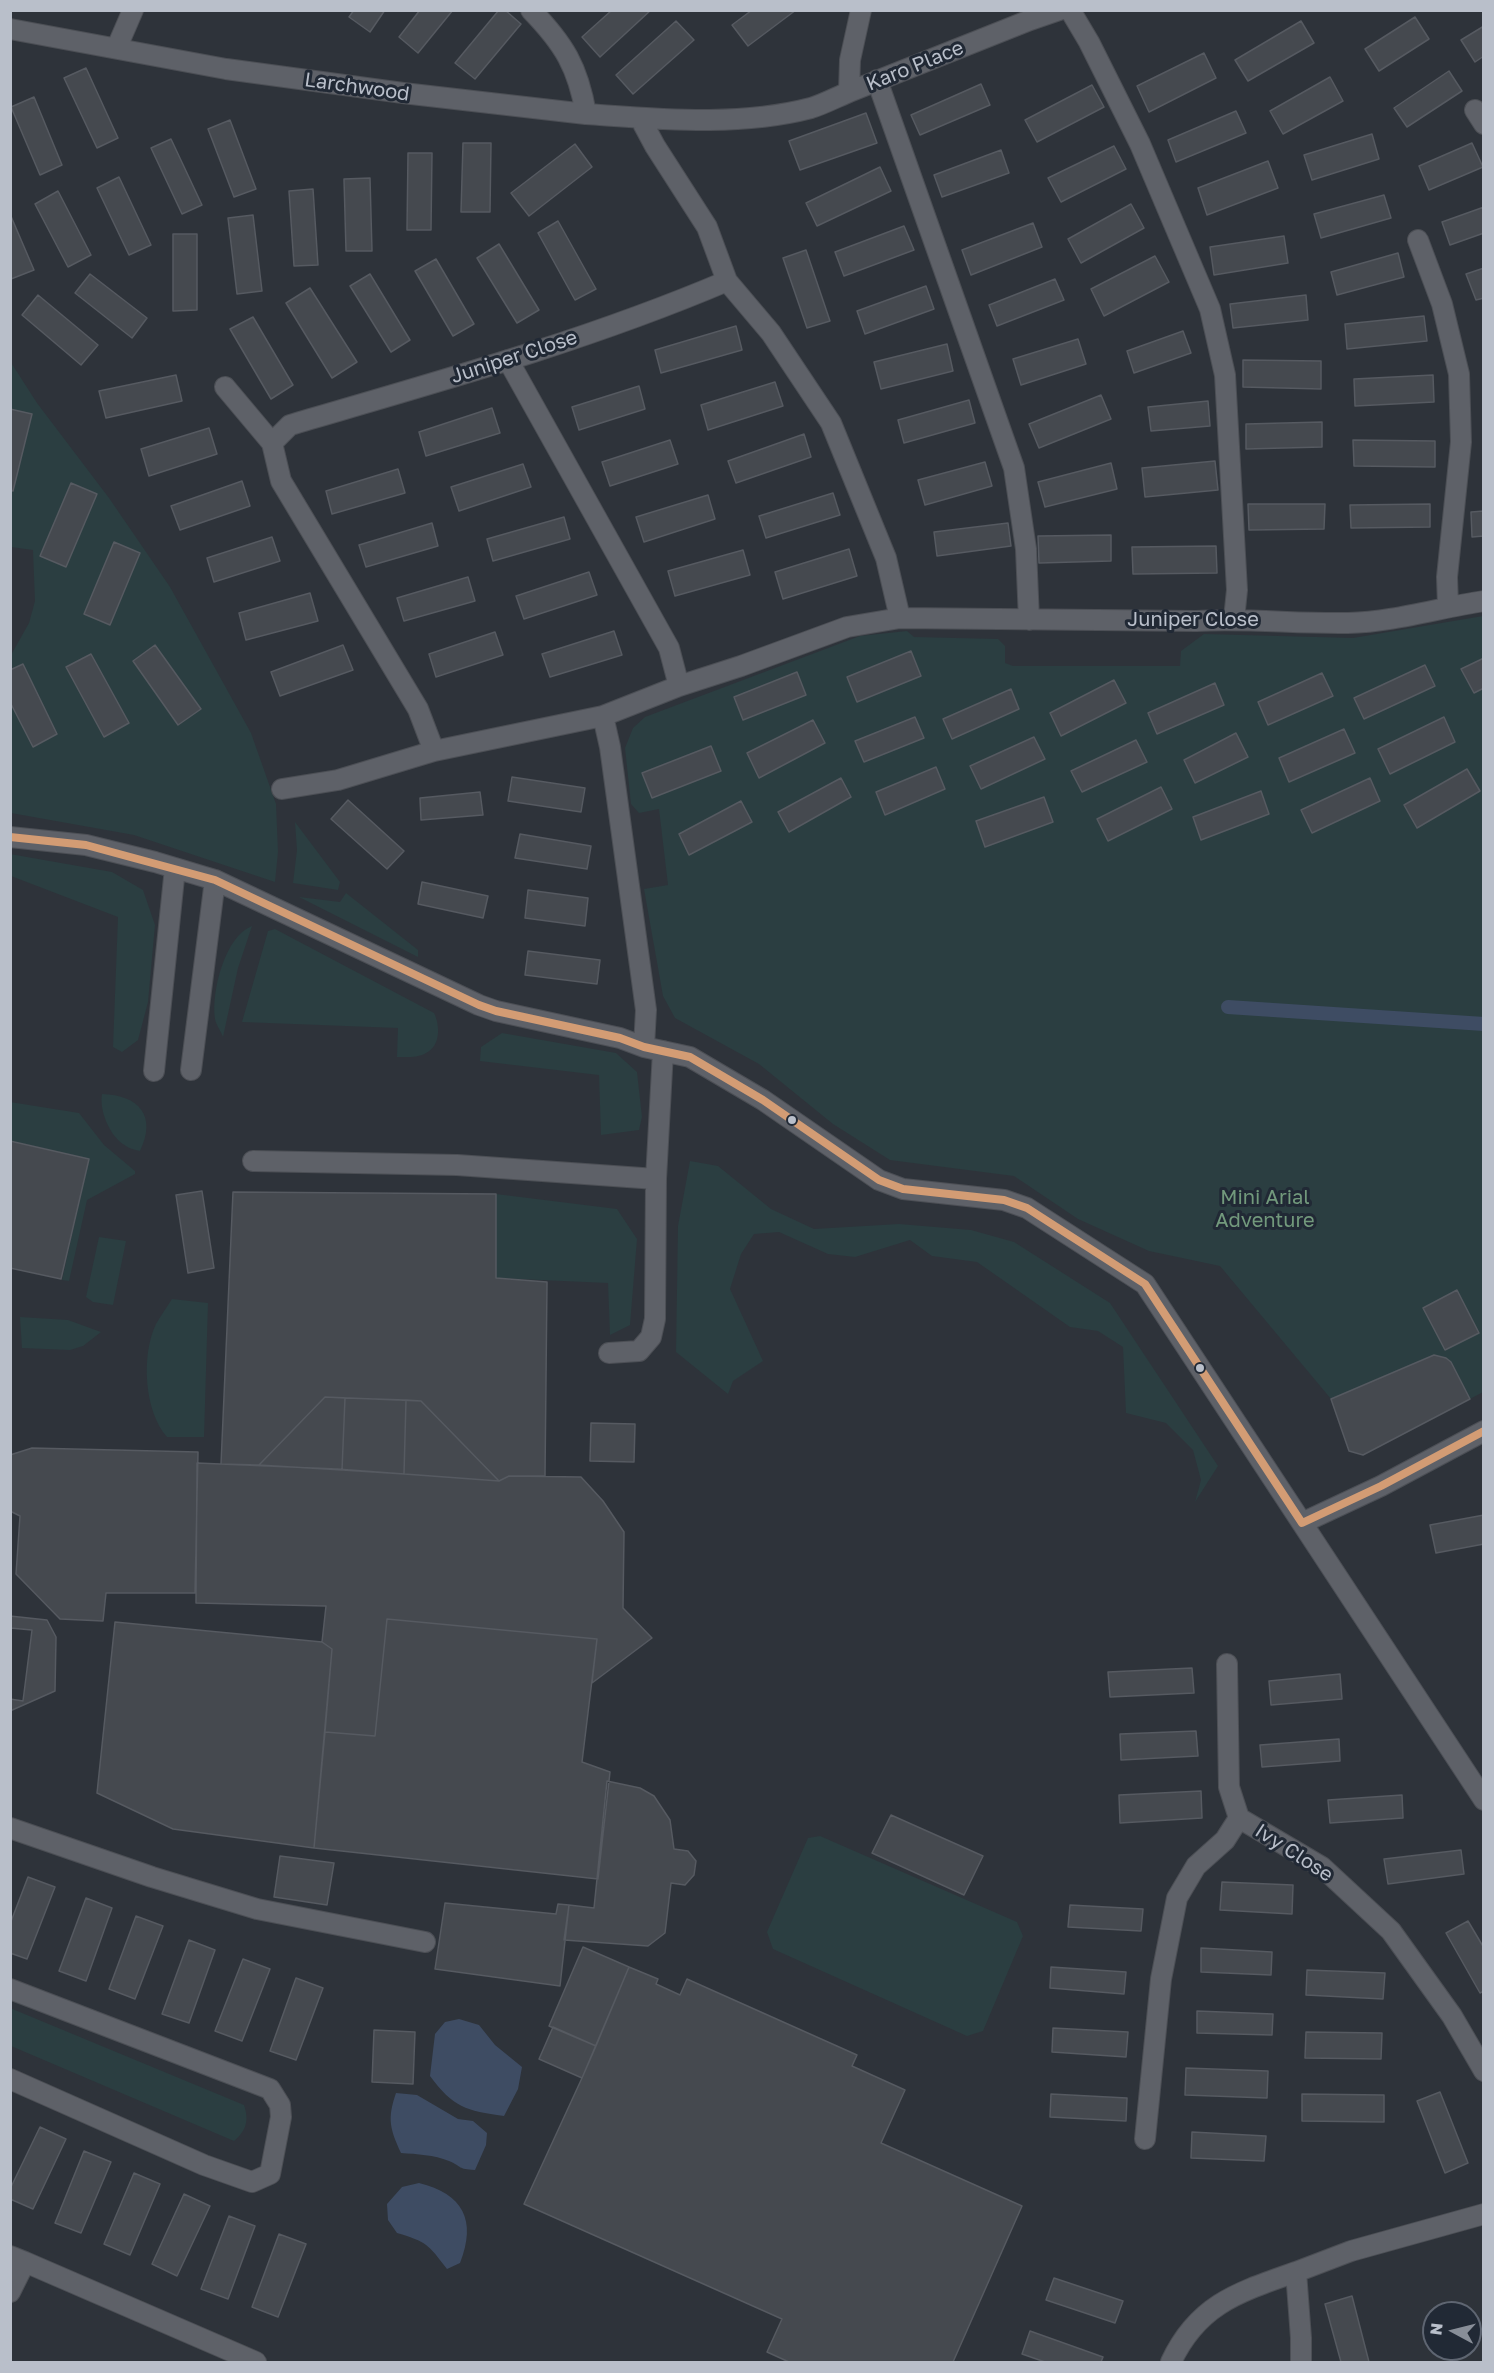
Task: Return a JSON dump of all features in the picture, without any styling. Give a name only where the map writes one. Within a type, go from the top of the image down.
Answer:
[{"type":"lane","points":[[117,47],[133,10]]},
{"type":"lane","points":[[531,10],[556,36],[568,56],[582,88],[586,114]]},
{"type":"lane","name":"Karo Place","points":[[861,10],[850,60],[849,92],[1059,10]]},
{"type":"lane","points":[[1070,10],[1089,42],[1140,144],[1210,309],[1225,375],[1237,590],[1234,619]]},
{"type":"lane","name":"Larchwood","points":[[10,29],[226,69],[403,93],[586,114],[640,118],[741,120],[811,108],[849,92]]},
{"type":"lane","points":[[877,80],[1014,468],[1026,549],[1029,620]]},
{"type":"lane","points":[[640,118],[655,146],[707,227],[727,281],[771,333],[831,423],[886,558],[900,618]]},
{"type":"lane","points":[[1418,240],[1442,304],[1459,374],[1461,442],[1448,577],[1448,606]]},
{"type":"lane","name":"Juniper Close","points":[[272,443],[290,425],[508,360],[683,300],[727,281]]},
{"type":"lane","points":[[508,360],[669,648],[679,686]]},
{"type":"lane","points":[[225,387],[272,443],[281,480],[418,709],[434,751]]},
{"type":"lane","name":"Juniper Close","points":[[282,789],[338,780],[434,751],[603,716],[679,686],[847,627],[900,618],[1196,621],[1234,619],[1349,623],[1426,613],[1448,606],[1484,602]]},
{"type":"lane","points":[[603,716],[610,747],[646,1010],[654,1049],[656,1179],[655,1319],[651,1337],[639,1351],[609,1353]]},
{"type":"lane","points":[[10,837],[86,845],[215,880],[479,1005],[496,1011],[620,1038],[690,1058],[763,1100],[879,1180],[903,1189],[1004,1200],[1027,1208],[1145,1284],[1484,1800]]},
{"type":"lane","points":[[154,1071],[175,868]]},
{"type":"lane","points":[[191,1070],[215,880]]},
{"type":"lane","points":[[253,1161],[457,1165],[656,1179]]},
{"type":"lane","points":[[1302,1523],[1381,1486],[1484,1431]]},
{"type":"lane","name":"Ivy Close","points":[[1227,1664],[1229,1787],[1239,1818],[1322,1868],[1391,1931],[1452,2016],[1484,2071]]},
{"type":"lane","points":[[1146,2139],[1161,1979],[1177,1898],[1196,1866],[1226,1840],[1239,1818]]},
{"type":"lane","points":[[10,1828],[257,1910],[425,1941]]},
{"type":"lane","points":[[10,1989],[270,2089],[280,2105],[281,2117],[270,2174],[252,2182],[10,2079]]},
{"type":"lane","points":[[1171,2362],[1181,2340],[1207,2313],[1238,2293],[1351,2251],[1484,2214]]},
{"type":"lane","points":[[10,2292],[18,2259],[256,2362]]},
{"type":"lane","points":[[1296,2272],[1301,2362]]},
{"type":"green space","points":[[10,361],[37,403],[109,498],[170,587],[251,733],[276,804],[278,852],[275,882],[134,835],[11,813],[11,655],[29,623],[35,601],[33,550],[11,547]]},
{"type":"green space","name":"Mini Arial Adventure","points":[[1483,616],[1483,1392],[1470,1399],[1451,1362],[1434,1355],[1331,1399],[1220,1266],[1149,1251],[1078,1219],[1014,1176],[890,1160],[833,1124],[759,1064],[675,1018],[663,996],[644,889],[668,885],[659,809],[639,813],[631,804],[625,748],[633,728],[645,717],[860,636],[907,631],[914,637],[998,639],[1005,646],[1005,663],[1013,666],[1180,666],[1181,651],[1204,634],[1353,638]]},
{"type":"green space","points":[[295,822],[340,882],[338,890],[293,883],[297,850]]},
{"type":"green space","points":[[10,854],[112,872],[143,890],[155,925],[148,1002],[138,1040],[122,1052],[113,1047],[118,917],[11,876]]},
{"type":"green space","points":[[346,893],[418,950],[418,957],[299,897],[340,902]]},
{"type":"green space","points":[[252,926],[238,968],[223,1037],[216,1023],[214,1008],[218,980],[227,953],[234,941]]},
{"type":"green space","points":[[275,929],[434,1013],[438,1035],[431,1050],[419,1056],[397,1057],[398,1028],[242,1022],[268,931]]},
{"type":"green space","points":[[502,1033],[616,1053],[637,1072],[642,1117],[639,1130],[601,1135],[599,1075],[480,1061],[481,1047]]},
{"type":"green space","points":[[102,1094],[126,1098],[141,1110],[146,1127],[145,1139],[140,1151],[131,1149],[120,1142],[111,1130],[102,1108]]},
{"type":"green space","points":[[10,1102],[79,1113],[104,1145],[135,1171],[135,1174],[87,1200],[69,1281],[62,1280],[89,1159],[11,1141]]},
{"type":"green space","points":[[690,1161],[718,1166],[771,1209],[814,1229],[899,1224],[971,1230],[1014,1242],[1110,1303],[1218,1466],[1195,1502],[1201,1480],[1193,1450],[1166,1423],[1126,1413],[1123,1347],[1098,1331],[1070,1327],[977,1262],[932,1256],[910,1240],[855,1257],[828,1254],[779,1232],[754,1234],[741,1254],[730,1289],[763,1361],[733,1381],[728,1394],[676,1352],[678,1226]]},
{"type":"green space","points":[[496,1194],[617,1209],[637,1239],[630,1325],[610,1335],[608,1283],[496,1278]]},
{"type":"green space","points":[[99,1237],[126,1241],[113,1305],[93,1302],[86,1297]]},
{"type":"green space","points":[[172,1299],[208,1303],[204,1437],[167,1437],[153,1413],[149,1398],[147,1367],[151,1337],[156,1324]]},
{"type":"green space","points":[[20,1317],[68,1320],[101,1332],[83,1346],[70,1350],[22,1348]]},
{"type":"green space","points":[[820,1836],[1017,1922],[1023,1936],[983,2031],[967,2036],[773,1949],[767,1932],[808,1838]]},
{"type":"green space","points":[[10,2008],[244,2105],[246,2120],[242,2133],[234,2141],[11,2046]]},
{"type":"water","points":[[459,2019],[479,2025],[495,2045],[522,2067],[518,2089],[504,2116],[461,2106],[446,2095],[430,2076],[435,2034],[445,2022]]},
{"type":"water","points":[[396,2093],[417,2095],[458,2119],[473,2121],[487,2133],[486,2145],[475,2170],[463,2168],[437,2157],[401,2153],[391,2124],[391,2110]]},
{"type":"water","points":[[419,2183],[446,2194],[456,2202],[466,2222],[465,2248],[460,2263],[447,2269],[426,2245],[397,2233],[388,2220],[387,2204],[402,2187]]},
{"type":"building","points":[[354,10],[385,10],[370,32],[349,17]]},
{"type":"building","points":[[420,10],[453,10],[418,53],[399,37]]},
{"type":"building","points":[[499,10],[505,10],[521,24],[475,79],[455,63]]},
{"type":"building","points":[[612,10],[651,10],[600,57],[582,37]]},
{"type":"building","points":[[752,10],[796,10],[748,46],[732,25]]},
{"type":"building","points":[[1415,17],[1429,39],[1379,71],[1365,49]]},
{"type":"building","points":[[676,21],[694,40],[633,94],[616,75]]},
{"type":"building","points":[[1301,21],[1314,43],[1248,81],[1235,60]]},
{"type":"building","points":[[1484,26],[1484,56],[1475,62],[1461,40]]},
{"type":"building","points":[[1204,53],[1216,78],[1149,112],[1137,86]]},
{"type":"building","points":[[86,68],[118,138],[97,148],[64,78]]},
{"type":"building","points":[[1449,71],[1462,91],[1407,127],[1394,108]]},
{"type":"building","points":[[1330,77],[1343,101],[1283,134],[1270,111]]},
{"type":"building","points":[[981,84],[990,105],[920,135],[911,115]]},
{"type":"building","points":[[1092,85],[1104,107],[1037,142],[1025,120]]},
{"type":"building","points":[[34,97],[62,165],[40,175],[11,107]]},
{"type":"building","points":[[1236,111],[1246,133],[1176,162],[1168,140]]},
{"type":"building","points":[[866,113],[877,143],[800,170],[789,141]]},
{"type":"building","points":[[230,120],[256,189],[234,197],[208,129]]},
{"type":"building","points":[[1372,134],[1379,159],[1312,180],[1304,155]]},
{"type":"building","points":[[171,139],[202,205],[182,214],[151,148]]},
{"type":"building","points":[[463,143],[491,143],[490,212],[461,212]]},
{"type":"building","points":[[1472,143],[1483,167],[1429,190],[1419,166]]},
{"type":"building","points":[[575,144],[592,167],[529,216],[511,193]]},
{"type":"building","points":[[1114,146],[1126,169],[1061,202],[1048,178]]},
{"type":"building","points":[[1001,150],[1009,173],[942,197],[934,175]]},
{"type":"building","points":[[408,153],[432,153],[431,230],[407,230]]},
{"type":"building","points":[[1268,161],[1278,188],[1207,215],[1198,188]]},
{"type":"building","points":[[880,167],[891,191],[817,226],[806,203]]},
{"type":"building","points":[[119,177],[151,245],[129,255],[97,188]]},
{"type":"building","points":[[370,178],[372,251],[346,251],[344,179]]},
{"type":"building","points":[[313,189],[318,265],[294,266],[289,191]]},
{"type":"building","points":[[58,191],[91,255],[68,267],[35,204]]},
{"type":"building","points":[[1384,195],[1391,218],[1321,238],[1314,214]]},
{"type":"building","points":[[1131,204],[1144,228],[1081,263],[1068,239]]},
{"type":"building","points":[[1484,207],[1484,233],[1450,245],[1442,222]]},
{"type":"building","points":[[10,214],[34,270],[11,279],[10,278]]},
{"type":"building","points":[[253,215],[262,291],[237,294],[228,218]]},
{"type":"building","points":[[558,221],[596,289],[575,300],[538,233]]},
{"type":"building","points":[[1033,223],[1042,247],[971,275],[962,250]]},
{"type":"building","points":[[904,226],[914,250],[844,276],[835,252]]},
{"type":"building","points":[[173,234],[197,234],[197,310],[173,311]]},
{"type":"building","points":[[1284,236],[1288,263],[1214,275],[1210,247]]},
{"type":"building","points":[[499,244],[539,310],[517,323],[477,258]]},
{"type":"building","points":[[806,250],[830,321],[807,328],[783,258]]},
{"type":"building","points":[[1398,253],[1404,277],[1337,295],[1331,272]]},
{"type":"building","points":[[1155,256],[1169,282],[1104,316],[1091,289]]},
{"type":"building","points":[[436,259],[474,324],[453,336],[415,271]]},
{"type":"building","points":[[1484,268],[1484,298],[1476,300],[1466,274]]},
{"type":"building","points":[[90,274],[147,318],[132,338],[75,293]]},
{"type":"building","points":[[370,274],[410,340],[391,352],[350,286]]},
{"type":"building","points":[[1055,279],[1064,300],[997,326],[989,305]]},
{"type":"building","points":[[926,286],[934,309],[865,334],[857,311]]},
{"type":"building","points":[[310,288],[357,362],[332,378],[286,303]]},
{"type":"building","points":[[38,295],[98,345],[81,365],[22,315]]},
{"type":"building","points":[[1306,295],[1308,320],[1233,328],[1230,304]]},
{"type":"building","points":[[1424,316],[1427,341],[1347,349],[1345,324]]},
{"type":"building","points":[[253,317],[293,385],[271,399],[230,329]]},
{"type":"building","points":[[736,326],[742,350],[661,373],[655,350]]},
{"type":"building","points":[[1183,331],[1191,353],[1134,373],[1127,351]]},
{"type":"building","points":[[1078,339],[1086,364],[1021,385],[1013,359]]},
{"type":"building","points":[[947,344],[953,371],[881,389],[874,362]]},
{"type":"building","points":[[1243,360],[1321,361],[1321,389],[1243,387]]},
{"type":"building","points":[[176,375],[182,401],[106,418],[99,391]]},
{"type":"building","points":[[1433,375],[1434,402],[1355,406],[1354,379]]},
{"type":"building","points":[[775,382],[783,406],[708,430],[701,405]]},
{"type":"building","points":[[639,386],[645,409],[579,430],[572,407]]},
{"type":"building","points":[[1101,395],[1111,419],[1039,448],[1029,424]]},
{"type":"building","points":[[969,400],[975,423],[904,443],[898,420]]},
{"type":"building","points":[[1208,401],[1210,426],[1151,431],[1148,407]]},
{"type":"building","points":[[492,408],[500,433],[426,456],[419,432]]},
{"type":"building","points":[[10,409],[32,414],[13,491],[10,490]]},
{"type":"building","points":[[1322,422],[1322,447],[1246,449],[1246,424]]},
{"type":"building","points":[[209,428],[217,454],[149,476],[141,449]]},
{"type":"building","points":[[804,434],[811,457],[736,483],[728,461]]},
{"type":"building","points":[[670,440],[678,464],[610,486],[602,462]]},
{"type":"building","points":[[1353,440],[1435,441],[1435,467],[1354,466]]},
{"type":"building","points":[[1215,461],[1218,490],[1145,497],[1142,468]]},
{"type":"building","points":[[985,462],[992,486],[925,505],[918,480]]},
{"type":"building","points":[[1111,463],[1117,489],[1045,507],[1038,482]]},
{"type":"building","points":[[523,464],[531,487],[459,511],[451,487]]},
{"type":"building","points":[[398,469],[405,493],[332,514],[326,491]]},
{"type":"building","points":[[242,481],[250,506],[180,530],[171,506]]},
{"type":"building","points":[[71,483],[97,494],[66,567],[40,556]]},
{"type":"building","points":[[833,493],[840,515],[766,538],[759,516]]},
{"type":"building","points":[[708,495],[715,519],[644,542],[636,517]]},
{"type":"building","points":[[1248,504],[1325,504],[1324,529],[1249,530]]},
{"type":"building","points":[[1430,504],[1430,527],[1351,528],[1350,505]]},
{"type":"building","points":[[1484,511],[1484,536],[1472,537],[1471,512]]},
{"type":"building","points":[[564,517],[570,539],[493,561],[487,539]]},
{"type":"building","points":[[432,523],[438,546],[366,567],[359,545]]},
{"type":"building","points":[[1008,523],[1011,546],[937,556],[934,532]]},
{"type":"building","points":[[1111,535],[1111,561],[1039,563],[1038,536]]},
{"type":"building","points":[[272,537],[280,561],[214,582],[207,558]]},
{"type":"building","points":[[114,542],[140,553],[110,625],[84,614]]},
{"type":"building","points":[[1216,546],[1217,573],[1133,574],[1132,547]]},
{"type":"building","points":[[849,549],[857,576],[783,599],[775,572]]},
{"type":"building","points":[[743,550],[750,575],[675,596],[668,571]]},
{"type":"building","points":[[589,572],[597,595],[524,619],[516,596]]},
{"type":"building","points":[[468,577],[475,601],[404,621],[397,598]]},
{"type":"building","points":[[310,593],[318,621],[246,640],[239,613]]},
{"type":"building","points":[[614,631],[622,655],[550,677],[542,654]]},
{"type":"building","points":[[495,632],[503,655],[436,677],[429,654]]},
{"type":"building","points":[[155,645],[201,709],[178,725],[133,661]]},
{"type":"building","points":[[343,645],[353,670],[280,696],[271,672]]},
{"type":"building","points":[[911,651],[921,676],[857,702],[847,677]]},
{"type":"building","points":[[91,654],[129,723],[104,737],[66,667]]},
{"type":"building","points":[[1484,658],[1484,688],[1474,693],[1461,669]]},
{"type":"building","points":[[23,664],[57,734],[33,747],[10,702],[10,670]]},
{"type":"building","points":[[1425,665],[1435,686],[1364,719],[1354,698]]},
{"type":"building","points":[[797,672],[806,695],[743,720],[734,697]]},
{"type":"building","points":[[1322,673],[1333,696],[1268,725],[1258,702]]},
{"type":"building","points":[[1114,680],[1126,703],[1061,736],[1050,713]]},
{"type":"building","points":[[1215,683],[1224,705],[1157,734],[1148,713]]},
{"type":"building","points":[[1011,689],[1019,709],[952,739],[943,719]]},
{"type":"building","points":[[915,717],[924,738],[864,762],[855,741]]},
{"type":"building","points":[[1444,717],[1455,742],[1390,774],[1378,749]]},
{"type":"building","points":[[813,720],[825,743],[759,778],[747,753]]},
{"type":"building","points":[[1344,729],[1355,753],[1289,782],[1279,758]]},
{"type":"building","points":[[1236,733],[1248,757],[1195,783],[1184,760]]},
{"type":"building","points":[[1034,737],[1045,759],[981,789],[970,766]]},
{"type":"building","points":[[1136,740],[1147,762],[1082,792],[1071,771]]},
{"type":"building","points":[[711,746],[721,771],[652,798],[642,773]]},
{"type":"building","points":[[936,767],[945,789],[885,815],[876,792]]},
{"type":"building","points":[[1467,769],[1480,791],[1417,828],[1404,805]]},
{"type":"building","points":[[512,777],[585,788],[581,812],[508,801]]},
{"type":"building","points":[[841,778],[851,797],[789,832],[778,812]]},
{"type":"building","points":[[1370,778],[1380,801],[1312,833],[1301,810]]},
{"type":"building","points":[[1161,787],[1172,809],[1108,841],[1097,819]]},
{"type":"building","points":[[1261,791],[1269,814],[1201,840],[1193,817]]},
{"type":"building","points":[[480,792],[483,815],[421,820],[420,798]]},
{"type":"building","points":[[1044,797],[1053,822],[985,847],[976,821]]},
{"type":"building","points":[[348,800],[404,851],[387,869],[331,819]]},
{"type":"building","points":[[741,801],[752,822],[689,855],[679,834]]},
{"type":"building","points":[[520,834],[591,846],[587,869],[515,858]]},
{"type":"building","points":[[422,882],[488,896],[483,918],[418,904]]},
{"type":"building","points":[[528,890],[588,898],[585,926],[525,918]]},
{"type":"building","points":[[528,951],[600,960],[597,984],[525,975]]},
{"type":"building","points":[[10,1141],[89,1159],[61,1279],[10,1268]]},
{"type":"building","points":[[202,1191],[214,1268],[188,1273],[176,1195]]},
{"type":"building","points":[[233,1192],[496,1194],[496,1278],[547,1282],[545,1476],[509,1476],[499,1481],[421,1401],[325,1397],[259,1465],[221,1464]]},
{"type":"building","points":[[1457,1290],[1479,1333],[1445,1350],[1423,1308]]},
{"type":"building","points":[[1434,1355],[1451,1362],[1470,1399],[1363,1455],[1349,1451],[1331,1399]]},
{"type":"building","points":[[325,1397],[345,1398],[342,1470],[259,1465]]},
{"type":"building","points":[[345,1398],[406,1400],[404,1474],[342,1470]]},
{"type":"building","points":[[406,1400],[421,1401],[499,1481],[404,1474]]},
{"type":"building","points":[[591,1423],[635,1424],[634,1462],[590,1461]]},
{"type":"building","points":[[32,1448],[198,1452],[195,1593],[106,1593],[103,1621],[60,1619],[16,1574],[20,1516],[10,1511],[10,1455]]},
{"type":"building","points":[[197,1463],[337,1469],[499,1481],[509,1476],[581,1477],[603,1501],[624,1532],[623,1608],[652,1638],[592,1683],[597,1639],[387,1619],[375,1736],[325,1732],[332,1649],[322,1642],[326,1606],[196,1603]]},
{"type":"building","points":[[1484,1515],[1484,1544],[1436,1553],[1430,1525]]},
{"type":"building","points":[[10,1616],[47,1620],[56,1637],[55,1691],[10,1711]]},
{"type":"building","points":[[387,1619],[597,1639],[582,1762],[610,1772],[598,1879],[314,1848],[325,1732],[375,1736]]},
{"type":"building","points":[[115,1622],[322,1642],[332,1649],[314,1848],[173,1829],[97,1793]]},
{"type":"building","points":[[10,1628],[32,1630],[23,1701],[10,1699]]},
{"type":"building","points":[[1192,1668],[1194,1693],[1110,1697],[1108,1672]]},
{"type":"building","points":[[1340,1674],[1342,1699],[1271,1705],[1269,1681]]},
{"type":"building","points":[[1196,1731],[1198,1756],[1121,1760],[1120,1734]]},
{"type":"building","points":[[1339,1739],[1340,1761],[1262,1767],[1260,1745]]},
{"type":"building","points":[[607,1781],[640,1788],[654,1796],[670,1820],[674,1849],[688,1851],[696,1861],[694,1875],[685,1885],[671,1883],[665,1933],[648,1946],[564,1940],[569,1905],[594,1908]]},
{"type":"building","points":[[1201,1791],[1202,1818],[1120,1823],[1119,1795]]},
{"type":"building","points":[[1402,1795],[1403,1818],[1330,1823],[1328,1800]]},
{"type":"building","points":[[891,1815],[983,1856],[964,1895],[872,1853]]},
{"type":"building","points":[[1461,1850],[1464,1874],[1388,1884],[1384,1859]]},
{"type":"building","points":[[280,1856],[334,1863],[327,1905],[274,1897]]},
{"type":"building","points":[[28,1877],[55,1887],[27,1959],[10,1953],[10,1924]]},
{"type":"building","points":[[1222,1882],[1293,1885],[1292,1914],[1220,1910]]},
{"type":"building","points":[[86,1898],[112,1908],[86,1981],[59,1971]]},
{"type":"building","points":[[445,1903],[556,1914],[558,1904],[569,1905],[560,1986],[435,1969]]},
{"type":"building","points":[[1070,1905],[1143,1909],[1141,1931],[1068,1927]]},
{"type":"building","points":[[136,1916],[163,1926],[135,1999],[109,1989]]},
{"type":"building","points":[[1468,1921],[1484,1948],[1484,1991],[1480,1993],[1446,1933]]},
{"type":"building","points":[[189,1940],[215,1950],[189,2023],[162,2014]]},
{"type":"building","points":[[583,1947],[629,1967],[596,2046],[549,2026]]},
{"type":"building","points":[[1201,1948],[1272,1952],[1271,1975],[1201,1972]]},
{"type":"building","points":[[243,1959],[270,1969],[242,2041],[215,2031]]},
{"type":"building","points":[[629,1967],[658,1979],[656,1984],[680,1995],[687,1979],[857,2055],[852,2066],[905,2090],[881,2143],[1022,2206],[953,2362],[789,2362],[767,2352],[782,2319],[524,2204],[582,2078]]},
{"type":"building","points":[[1051,1967],[1126,1972],[1124,1994],[1050,1988]]},
{"type":"building","points":[[1307,1970],[1385,1973],[1383,1999],[1306,1995]]},
{"type":"building","points":[[296,1978],[323,1988],[296,2060],[270,2051]]},
{"type":"building","points":[[1197,2011],[1273,2014],[1272,2035],[1197,2033]]},
{"type":"building","points":[[553,2027],[596,2046],[582,2078],[539,2059]]},
{"type":"building","points":[[1053,2028],[1128,2032],[1126,2057],[1052,2052]]},
{"type":"building","points":[[374,2030],[415,2032],[413,2084],[372,2082]]},
{"type":"building","points":[[1306,2032],[1382,2033],[1381,2059],[1305,2058]]},
{"type":"building","points":[[1186,2068],[1268,2071],[1267,2098],[1185,2095]]},
{"type":"building","points":[[1440,2092],[1468,2163],[1445,2173],[1417,2101]]},
{"type":"building","points":[[1051,2094],[1127,2098],[1126,2121],[1050,2117]]},
{"type":"building","points":[[1302,2094],[1384,2095],[1384,2122],[1302,2121]]},
{"type":"building","points":[[40,2127],[66,2139],[33,2209],[10,2199],[10,2189]]},
{"type":"building","points":[[1192,2132],[1266,2136],[1264,2161],[1191,2158]]},
{"type":"building","points":[[84,2151],[111,2162],[81,2233],[55,2223]]},
{"type":"building","points":[[134,2173],[160,2184],[130,2255],[104,2244]]},
{"type":"building","points":[[184,2194],[210,2206],[177,2276],[152,2264]]},
{"type":"building","points":[[229,2216],[255,2226],[228,2299],[201,2289]]},
{"type":"building","points":[[279,2234],[306,2244],[278,2317],[252,2307]]},
{"type":"building","points":[[1054,2278],[1123,2301],[1115,2323],[1046,2300]]},
{"type":"building","points":[[1352,2296],[1369,2362],[1341,2362],[1325,2304]]},
{"type":"building","points":[[1030,2331],[1103,2357],[1101,2362],[1045,2362],[1022,2354]]},
{"type":"waterway","points":[[1228,1007],[1484,1024]]},
{"type":"transit line","points":[[10,837],[86,845],[215,880],[479,1005],[690,1057],[763,1100],[879,1180],[903,1189],[1004,1200],[1027,1208],[1145,1284],[1302,1523],[1381,1486],[1484,1431]]}]
